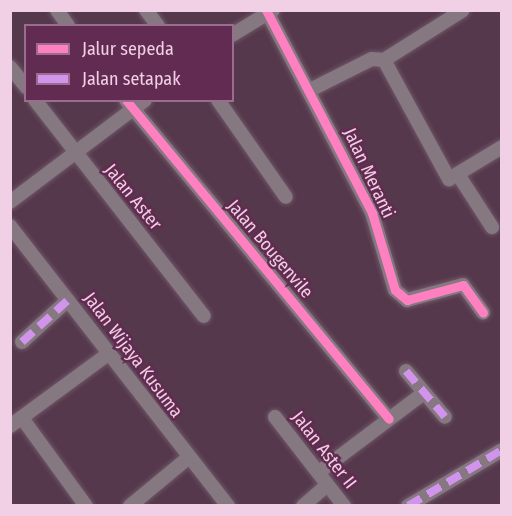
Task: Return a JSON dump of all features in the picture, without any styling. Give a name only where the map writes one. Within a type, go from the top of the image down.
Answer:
[{"type":"street","points":[[57,10],[67,24]]},
{"type":"street","points":[[146,10],[156,24]]},
{"type":"street","points":[[310,90],[372,59],[384,60],[463,10]]},
{"type":"street","points":[[234,34],[269,11]]},
{"type":"street","name":"Jalan Meranti","points":[[269,11],[372,213],[395,290],[407,300],[463,285],[483,313]]},
{"type":"street","points":[[384,60],[446,176],[459,176],[501,147]]},
{"type":"street","points":[[10,67],[24,84]]},
{"type":"street","name":"Jalan Aster","points":[[36,102],[204,316]]},
{"type":"street","points":[[219,102],[286,197]]},
{"type":"street","points":[[10,202],[75,154],[130,105]]},
{"type":"street","name":"Jalan Bougenvile","points":[[130,105],[389,419]]},
{"type":"street","points":[[459,176],[492,227]]},
{"type":"street","name":"Jalan Wijaya Kusuma","points":[[10,226],[228,506]]},
{"type":"street","points":[[22,342],[68,300]]},
{"type":"street","points":[[86,506],[16,422],[108,354]]},
{"type":"street","points":[[406,370],[445,417]]},
{"type":"street","points":[[319,472],[424,393]]},
{"type":"street","name":"Jalan Aster II","points":[[275,417],[344,506]]},
{"type":"street","points":[[408,506],[501,450]]},
{"type":"street","points":[[130,506],[189,457]]},
{"type":"street","points":[[303,506],[327,485]]},
{"type":"marked path","points":[[22,342],[68,300]]},
{"type":"marked path","points":[[406,371],[445,417]]},
{"type":"marked path","points":[[408,506],[502,450]]},
{"type":"cycle path","points":[[266,10],[372,213],[395,290],[407,300],[463,285],[483,313]]},
{"type":"cycle path","points":[[128,102],[389,419]]}]
